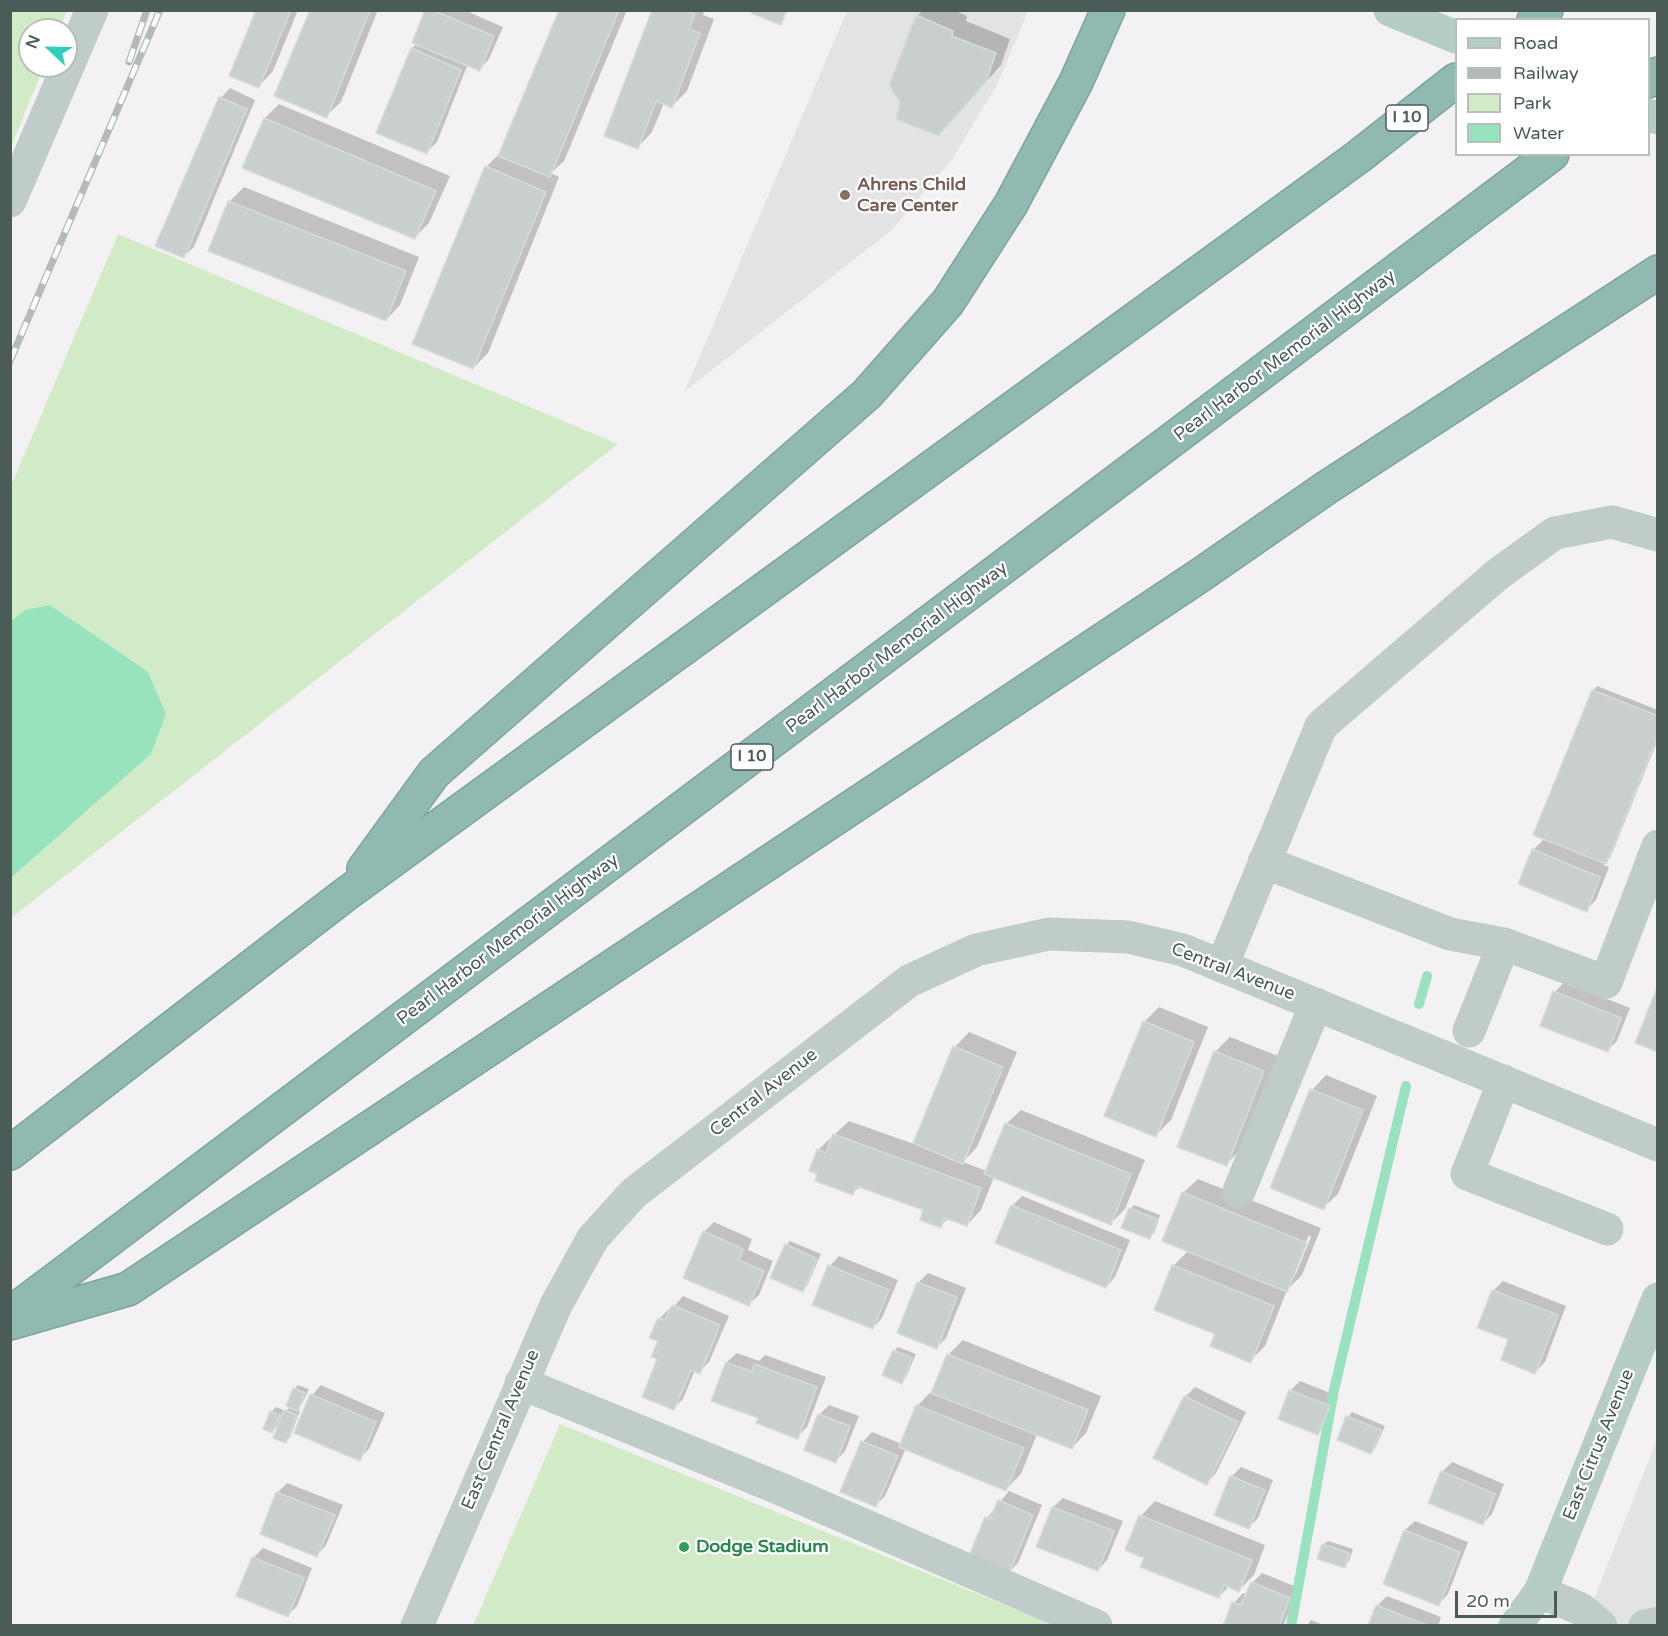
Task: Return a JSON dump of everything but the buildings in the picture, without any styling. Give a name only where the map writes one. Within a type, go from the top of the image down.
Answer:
[{"type":"highway","points":[[346,894],[434,772],[867,394],[948,302],[1011,204],[1076,82],[1108,10]]},
{"type":"highway","name":"I 10","points":[[10,1153],[346,894],[1358,157],[1455,81]]},
{"type":"highway","name":"Pearl Harbor Memorial Highway","points":[[10,1314],[1549,156]]},
{"type":"highway","points":[[10,1323],[128,1289],[1199,576],[1326,488],[1658,272]]},
{"type":"main road","points":[[1390,10],[1455,38]]},
{"type":"main road","name":"East Citrus Avenue","points":[[1515,1626],[1540,1592],[1658,1299]]},
{"type":"main road","name":"East Citrus Avenue","points":[[1538,1626],[1540,1592]]},
{"type":"street","points":[[10,201],[92,10]]},
{"type":"street","points":[[1222,966],[1321,726],[1498,574],[1554,533],[1612,522],[1658,535]]},
{"type":"street","points":[[1264,862],[1450,933],[1504,944],[1606,982],[1658,846]]},
{"type":"street","name":"Central Avenue","points":[[593,1238],[634,1193],[909,981],[976,950],[1048,934],[1128,937],[1183,950],[1658,1145]]},
{"type":"street","points":[[1469,1031],[1504,944]]},
{"type":"street","points":[[1239,1191],[1316,1004]]},
{"type":"street","points":[[1504,1081],[1467,1173],[1607,1229]]},
{"type":"street","name":"East Central Avenue","points":[[417,1626],[556,1305],[593,1238]]},
{"type":"street","points":[[521,1383],[783,1490],[1096,1626]]},
{"type":"street","points":[[1540,1592],[1581,1609],[1601,1626]]},
{"type":"street","points":[[1645,1626],[1658,1623]]},
{"type":"shaded area","name":"Ahrens Child Care Center","points":[[847,11],[1028,11],[997,85],[951,161],[892,230],[685,391]]},
{"type":"shaded area","points":[[1657,1439],[1657,1625],[1584,1625]]},
{"type":"green space","points":[[11,10],[67,11],[64,18],[18,18],[18,78],[39,78],[11,147]]},
{"type":"green space","points":[[118,234],[618,444],[11,918],[11,878],[151,754],[25,610],[11,621],[11,486]]},
{"type":"green space","name":"Dodge Stadium","points":[[560,1424],[1054,1625],[473,1626]]},
{"type":"water","points":[[50,605],[148,672],[166,714],[151,754],[11,878],[11,621],[25,610]]},
{"type":"waterway","points":[[1419,1004],[1427,976]]},
{"type":"waterway","points":[[1291,1626],[1334,1390],[1406,1086]]},
{"type":"railway","points":[[129,62],[147,10]]},
{"type":"railway","points":[[10,361],[160,10]]},
{"type":"place","name":"Ahrens Child Care Center","points":[[845,195]]},
{"type":"place","name":"Dodge Stadium","points":[[684,1547]]}]
